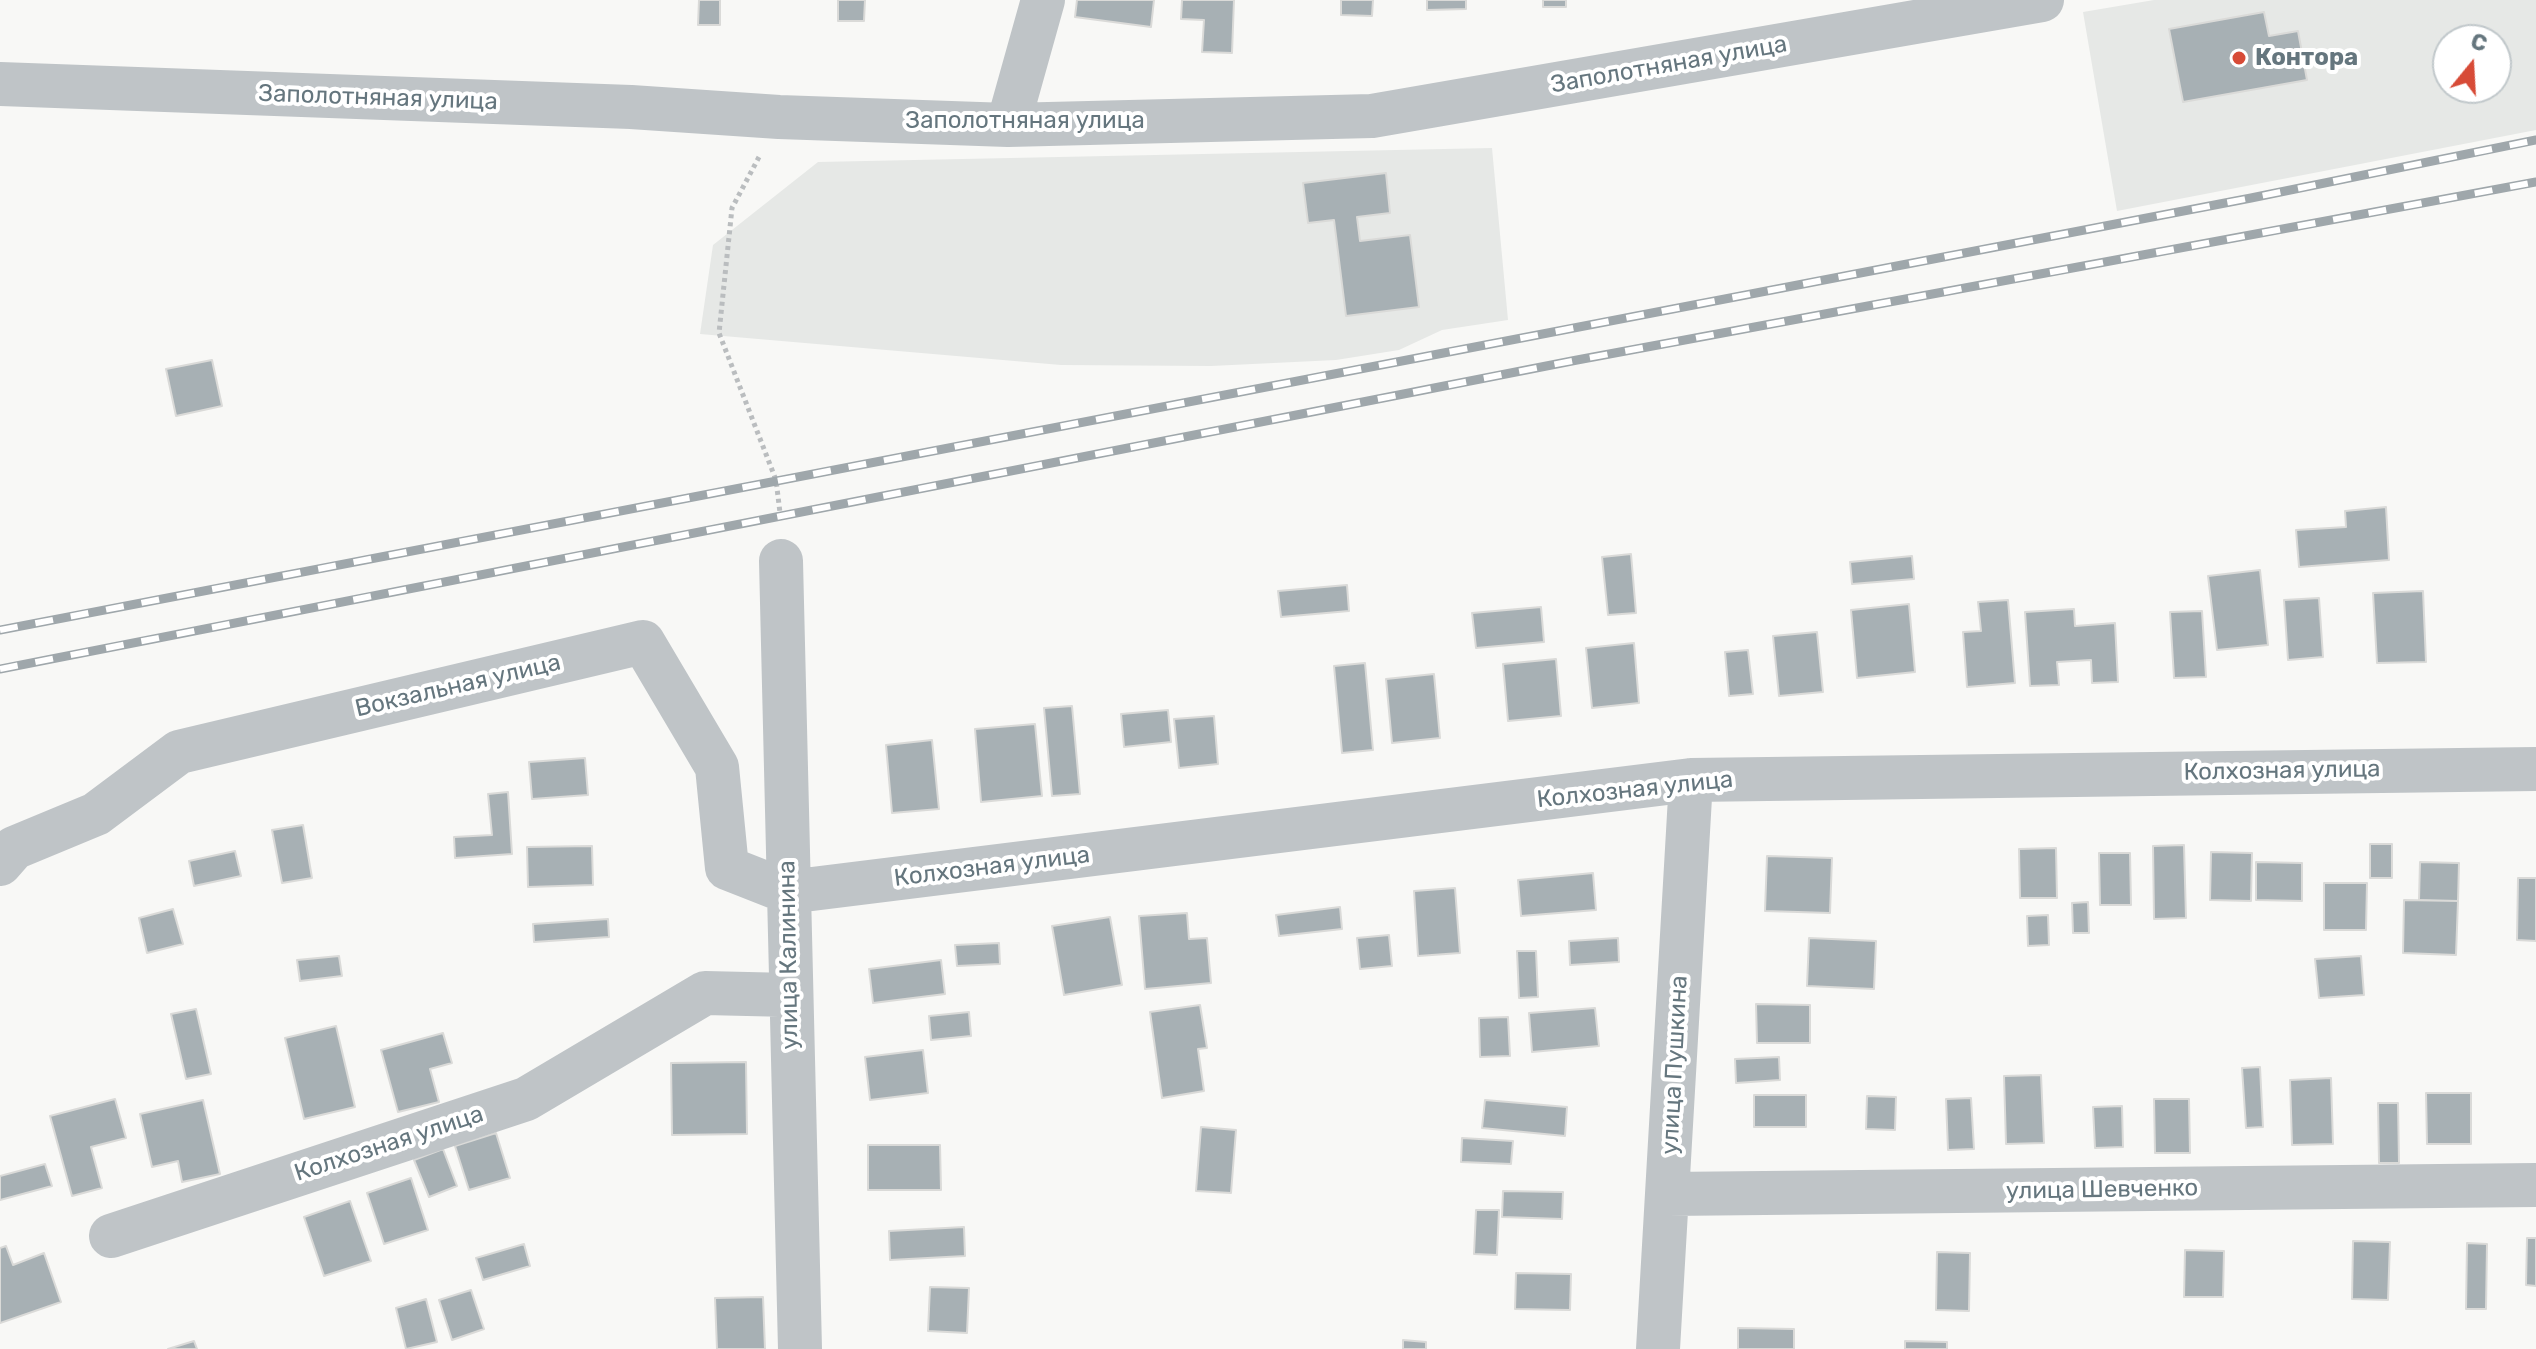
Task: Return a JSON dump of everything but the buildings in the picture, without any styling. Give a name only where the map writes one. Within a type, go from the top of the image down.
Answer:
[{"type":"street","points":[[1008,125],[1043,0]]},
{"type":"street","name":"Заполотняная улица","points":[[0,84],[631,107],[779,117],[1008,125],[1372,116],[2042,0]]},
{"type":"street","name":"улица Калинина","points":[[781,561],[800,1349]]},
{"type":"street","name":"Вокзальная улица","points":[[0,864],[14,848],[96,814],[179,752],[643,642],[717,767],[727,868],[788,892]]},
{"type":"street","name":"Колхозная улица","points":[[788,892],[1691,780],[2536,769]]},
{"type":"street","name":"улица Пушкина","points":[[1658,1349],[1691,780]]},
{"type":"street","name":"Колхозная улица","points":[[111,1236],[526,1099],[705,993],[790,995]]},
{"type":"street","name":"улица Шевченко","points":[[1668,1194],[2536,1185]]},
{"type":"path","points":[[779,117],[732,208],[719,333],[776,480],[781,517],[781,561]]},
{"type":"shaded area","points":[[2154,0],[2536,0],[2536,130],[2117,211],[2083,12]]},
{"type":"shaded area","points":[[1492,148],[1508,320],[1442,330],[1399,350],[1336,360],[1211,366],[1061,365],[700,334],[713,245],[818,162]]},
{"type":"railway","points":[[0,630],[2251,198],[2536,140]]},
{"type":"railway","points":[[0,669],[1577,360],[2536,182]]},
{"type":"place","name":"Контора","points":[[2239,58]]}]
